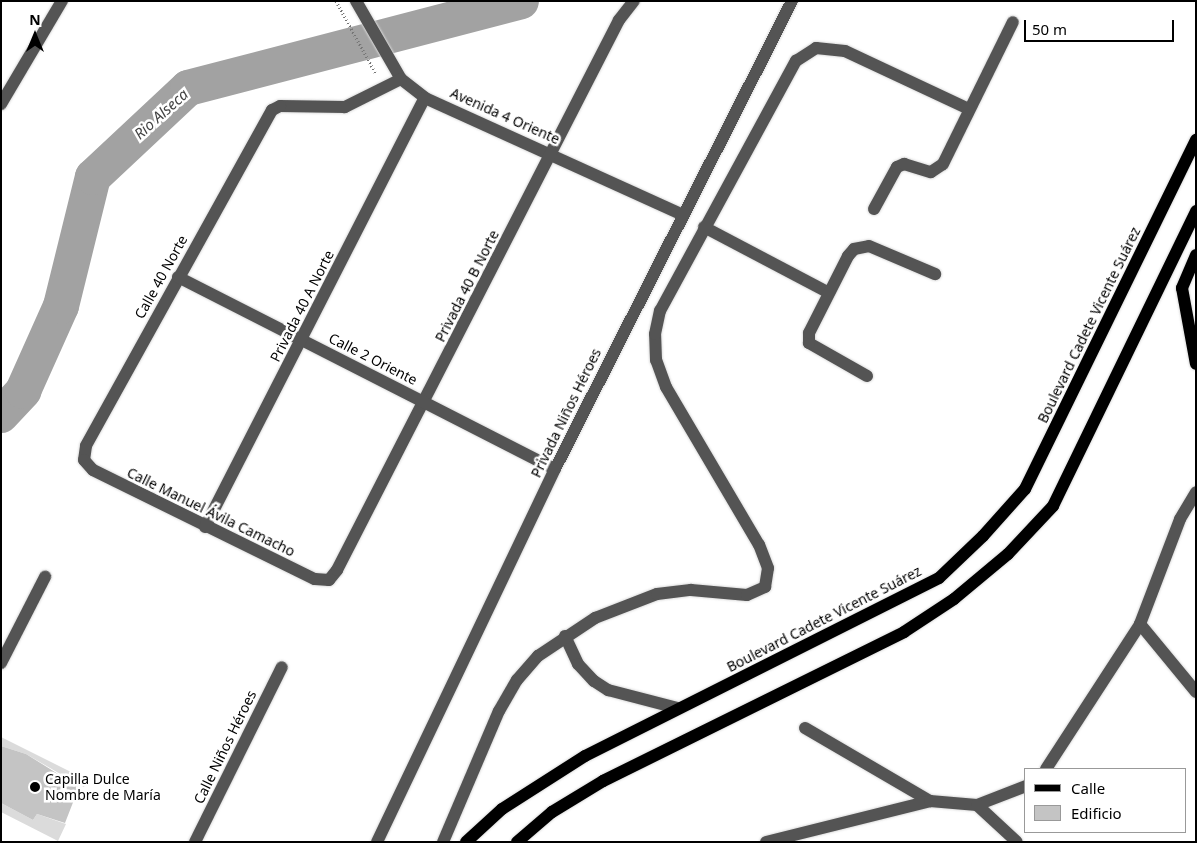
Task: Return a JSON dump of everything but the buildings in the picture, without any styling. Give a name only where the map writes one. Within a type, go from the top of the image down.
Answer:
[{"type":"main road","name":"Boulevard Cadete Vicente Suárez","points":[[466,842],[502,809],[585,756],[677,708],[939,578],[983,536],[1025,489],[1196,140]]},
{"type":"main road","points":[[517,842],[552,812],[602,781],[904,632],[954,600],[1008,554],[1053,506],[1196,211]]},
{"type":"main road","points":[[1196,255],[1182,288],[1196,364]]},
{"type":"street","points":[[1,104],[62,1]]},
{"type":"street","name":"Avenida 4 Oriente","points":[[356,1],[399,76],[425,98],[552,153],[681,214]]},
{"type":"street","name":"Privada Niños Héroes","points":[[377,842],[555,470],[681,214],[792,1]]},
{"type":"street","name":"Privada 40 B Norte","points":[[329,580],[632,3]]},
{"type":"street","points":[[874,209],[897,166],[938,170],[1013,22]]},
{"type":"street","points":[[443,842],[517,680],[565,636],[595,618],[657,594],[691,590],[747,595],[765,587],[768,568],[759,545],[666,388],[656,360],[660,311],[796,61],[806,52],[816,48],[845,51],[969,109]]},
{"type":"street","name":"Calle 40 Norte","points":[[84,460],[86,446],[272,110],[280,106],[339,108],[399,76]]},
{"type":"street","name":"Privada 40 A Norte","points":[[205,527],[425,98]]},
{"type":"street","points":[[704,227],[829,293]]},
{"type":"street","points":[[867,376],[810,343],[808,333],[848,256],[861,246],[935,274]]},
{"type":"street","name":"Calle 2 Oriente","points":[[178,277],[555,470]]},
{"type":"street","name":"Calle Manuel Ávila Camacho","points":[[84,460],[93,470],[205,527],[315,579],[329,580]]},
{"type":"street","points":[[1047,768],[1140,624],[1180,519],[1196,492]]},
{"type":"street","points":[[1,663],[44,577]]},
{"type":"street","points":[[1140,624],[1196,692]]},
{"type":"street","points":[[565,636],[578,664],[594,682],[608,690],[677,708]]},
{"type":"street","name":"Calle Niños Héroes","points":[[195,842],[282,667]]},
{"type":"street","points":[[805,728],[930,801]]},
{"type":"street","points":[[766,842],[930,801],[976,805],[1024,787]]},
{"type":"street","points":[[976,805],[1017,842]]},
{"type":"path","points":[[336,1],[375,72]]},
{"type":"shaded area","points":[[1,737],[77,775],[74,782],[26,754],[1,746]]},
{"type":"shaded area","points":[[1,803],[33,820],[37,814],[66,824],[58,841],[1,812]]},
{"type":"waterway","name":"Rio Alseca","points":[[1,415],[23,391],[61,306],[93,177],[188,88],[521,1]]},
{"type":"place","name":"Capilla Dulce Nombre de María","points":[[35,787]]}]
